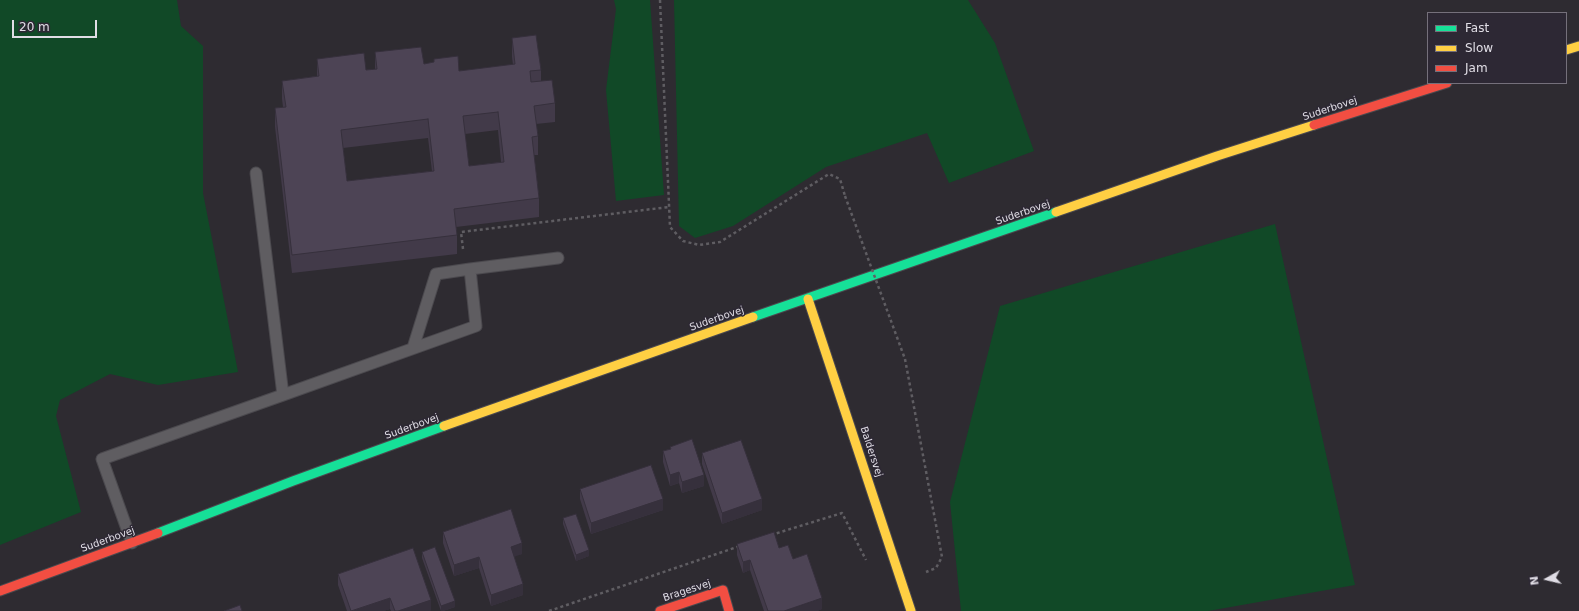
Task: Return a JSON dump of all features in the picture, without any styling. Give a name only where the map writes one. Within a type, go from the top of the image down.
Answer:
[{"type":"street","points":[[1567,50],[1579,46]]},
{"type":"street","name":"Suderbovej","points":[[0,590],[132,543],[293,481],[531,395],[1217,156],[1444,84]]},
{"type":"street","name":"Baldersvej","points":[[808,299],[911,611]]},
{"type":"street","name":"Bragesvej","points":[[660,611],[723,590],[729,611]]},
{"type":"lane","points":[[256,173],[283,395]]},
{"type":"lane","points":[[413,348],[436,274],[558,258]]},
{"type":"lane","points":[[132,543],[102,459],[476,326],[470,269]]},
{"type":"path","points":[[660,0],[670,228],[683,242],[699,245],[720,242],[829,174],[840,179],[905,359],[942,557],[936,568],[902,582]]},
{"type":"path","points":[[470,269],[463,255],[461,232],[669,207]]},
{"type":"path","points":[[766,537],[842,513],[869,566]]},
{"type":"path","points":[[549,611],[743,545]]},
{"type":"green space","points":[[0,0],[177,0],[181,26],[203,46],[203,193],[238,372],[158,385],[110,374],[60,400],[56,416],[81,512],[0,545]]},
{"type":"green space","points":[[614,0],[650,0],[664,195],[616,201],[606,90],[616,9]]},
{"type":"green space","points":[[674,0],[968,0],[995,43],[1034,151],[949,183],[927,133],[826,167],[733,226],[695,238],[679,226]]},
{"type":"green space","points":[[1275,224],[1355,585],[1208,611],[961,611],[950,502],[1000,306]]},
{"type":"building","points":[[536,35],[541,70],[530,71],[531,82],[552,80],[555,103],[534,106],[538,136],[532,137],[539,198],[454,209],[457,235],[292,255],[275,108],[286,107],[282,81],[319,76],[317,59],[364,53],[366,70],[377,69],[375,52],[421,47],[424,64],[434,62],[434,59],[458,56],[459,71],[515,64],[512,38]],"holes":[[[498,112],[504,162],[469,166],[463,116]],[[428,119],[434,171],[347,181],[341,130]]]},
{"type":"building","points":[[692,439],[704,475],[682,482],[679,472],[670,475],[663,451],[671,449],[670,447]]},
{"type":"building","points":[[741,440],[762,499],[722,513],[702,453]]},
{"type":"building","points":[[651,465],[663,499],[591,523],[580,489]]},
{"type":"building","points":[[511,509],[522,543],[511,547],[523,584],[491,595],[479,557],[454,565],[443,532]]},
{"type":"building","points":[[576,514],[589,550],[576,555],[563,518]]},
{"type":"building","points":[[774,532],[779,548],[788,545],[793,559],[807,554],[822,598],[784,611],[768,611],[750,560],[743,562],[737,544]]},
{"type":"building","points":[[435,547],[455,601],[441,606],[422,552]]},
{"type":"building","points":[[413,548],[431,600],[395,611],[390,598],[351,611],[338,574]]},
{"type":"building","points":[[240,605],[242,611],[224,611]]},
{"type":"traffic: fast","points":[[753,317],[1056,212]]},
{"type":"traffic: fast","points":[[158,533],[293,481],[444,426]]},
{"type":"traffic: slow","points":[[1567,50],[1579,46]]},
{"type":"traffic: slow","points":[[1056,212],[1217,156],[1314,125]]},
{"type":"traffic: slow","points":[[808,299],[911,611]]},
{"type":"traffic: slow","points":[[444,426],[753,317]]},
{"type":"traffic: jam","points":[[1314,125],[1444,84]]},
{"type":"traffic: jam","points":[[0,591],[158,533]]},
{"type":"traffic: jam","points":[[660,611],[723,590],[729,611]]}]
